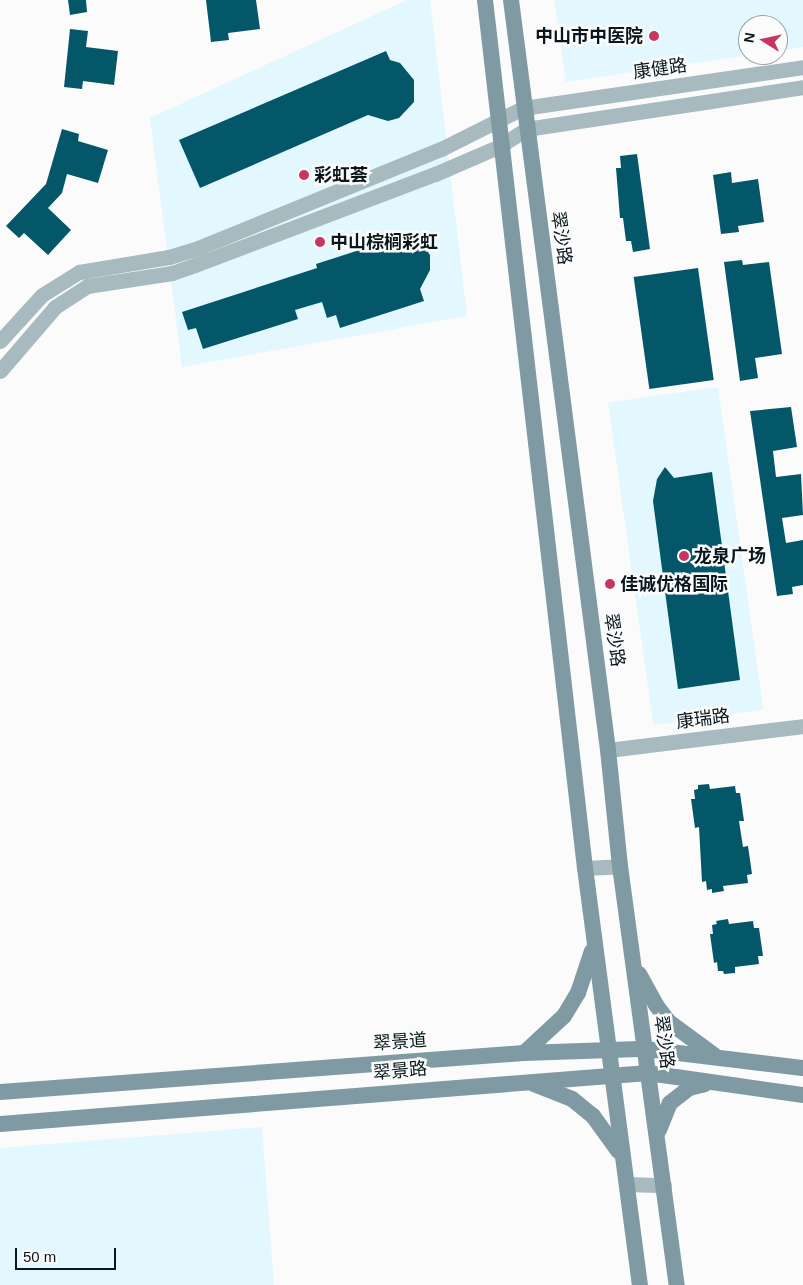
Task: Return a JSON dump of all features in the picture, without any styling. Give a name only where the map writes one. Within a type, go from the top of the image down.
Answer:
[{"type":"main road","points":[[484,0],[585,868],[611,1050],[612,1075],[640,1285]]},
{"type":"main road","name":"翠沙路","points":[[510,0],[608,750],[620,866],[677,1285]]},
{"type":"main road","points":[[524,1053],[564,1016],[589,968],[594,941]]},
{"type":"main road","points":[[631,947],[645,987],[665,1016],[685,1036],[721,1058]]},
{"type":"main road","name":"翠景道","points":[[0,1092],[524,1053],[611,1050],[645,1049],[803,1068]]},
{"type":"main road","name":"翠景路","points":[[0,1124],[612,1075],[648,1074],[803,1094]]},
{"type":"main road","points":[[522,1081],[556,1092],[593,1116],[611,1136],[623,1160]]},
{"type":"main road","points":[[658,1137],[661,1119],[670,1102],[689,1088],[713,1083]]},
{"type":"street","name":"康健路","points":[[0,341],[42,295],[79,272],[169,257],[287,212],[442,149],[523,108],[803,67]]},
{"type":"street","points":[[0,371],[55,307],[86,286],[172,273],[293,228],[500,146],[526,129],[803,87]]},
{"type":"street","points":[[287,212],[293,228]]},
{"type":"street","name":"康瑞路","points":[[608,750],[803,726]]},
{"type":"street","points":[[585,868],[620,866]]},
{"type":"street","points":[[626,1184],[664,1185]]},
{"type":"shaded area","name":"彩虹荟","points":[[407,0],[430,0],[467,316],[182,367],[150,118]]},
{"type":"shaded area","name":"中山市中医院","points":[[554,0],[803,0],[803,47],[788,49],[788,15],[738,15],[738,57],[566,82]]},
{"type":"shaded area","name":"龙泉广场","points":[[718,387],[763,710],[653,725],[608,402]]},
{"type":"shaded area","points":[[262,1127],[274,1285],[0,1285],[0,1148]]},
{"type":"building","points":[[68,0],[86,0],[87,12],[70,15]]},
{"type":"building","points":[[206,0],[256,0],[260,29],[228,33],[229,40],[211,42]]},
{"type":"building","points":[[70,29],[88,31],[86,47],[118,51],[114,85],[83,81],[82,89],[64,87]]},
{"type":"building","points":[[386,51],[390,60],[400,63],[414,80],[414,102],[399,118],[388,121],[368,115],[200,188],[179,140]]},
{"type":"building","points":[[62,129],[79,134],[78,141],[108,150],[98,183],[67,174],[62,193],[48,208],[71,230],[48,255],[24,233],[19,238],[6,226],[46,184]]},
{"type":"building","points":[[637,154],[650,249],[633,252],[631,241],[626,241],[623,218],[620,218],[616,168],[621,168],[620,156]]},
{"type":"building","points":[[731,172],[732,183],[758,179],[764,222],[738,226],[739,232],[721,234],[713,175]]},
{"type":"building","points":[[403,232],[417,237],[430,255],[430,270],[420,289],[424,301],[340,328],[336,315],[327,318],[322,302],[295,310],[298,319],[203,349],[196,328],[188,330],[182,312],[317,268],[316,264],[372,246],[389,233]]},
{"type":"building","points":[[742,260],[743,265],[769,262],[782,354],[755,358],[758,378],[740,381],[724,262]]},
{"type":"building","points":[[698,268],[714,380],[649,389],[634,277]]},
{"type":"building","points":[[791,407],[797,447],[773,451],[776,477],[801,474],[803,515],[782,518],[786,543],[803,540],[803,585],[792,587],[793,594],[777,596],[750,411]]},
{"type":"building","points":[[665,467],[674,478],[712,472],[740,680],[678,689],[653,501],[657,479]]},
{"type":"building","points":[[709,784],[710,789],[735,786],[736,793],[740,793],[744,821],[739,821],[743,847],[748,846],[752,874],[747,875],[748,883],[723,886],[724,891],[712,893],[712,889],[707,890],[706,881],[702,882],[699,827],[695,828],[691,799],[695,799],[694,790],[698,789],[698,785]]},
{"type":"building","points":[[728,919],[729,924],[753,921],[754,928],[759,928],[763,956],[758,956],[759,964],[735,967],[735,973],[724,974],[723,971],[718,971],[717,962],[714,963],[710,934],[713,934],[712,925],[717,924],[716,921]]},
{"type":"place","name":"中山市中医院","points":[[654,36]]},
{"type":"place","name":"彩虹荟","points":[[304,175]]},
{"type":"place","name":"中山棕榈彩虹","points":[[320,242]]},
{"type":"place","name":"龙泉广场","points":[[684,556]]},
{"type":"place","name":"佳诚优格国际","points":[[610,584]]}]
